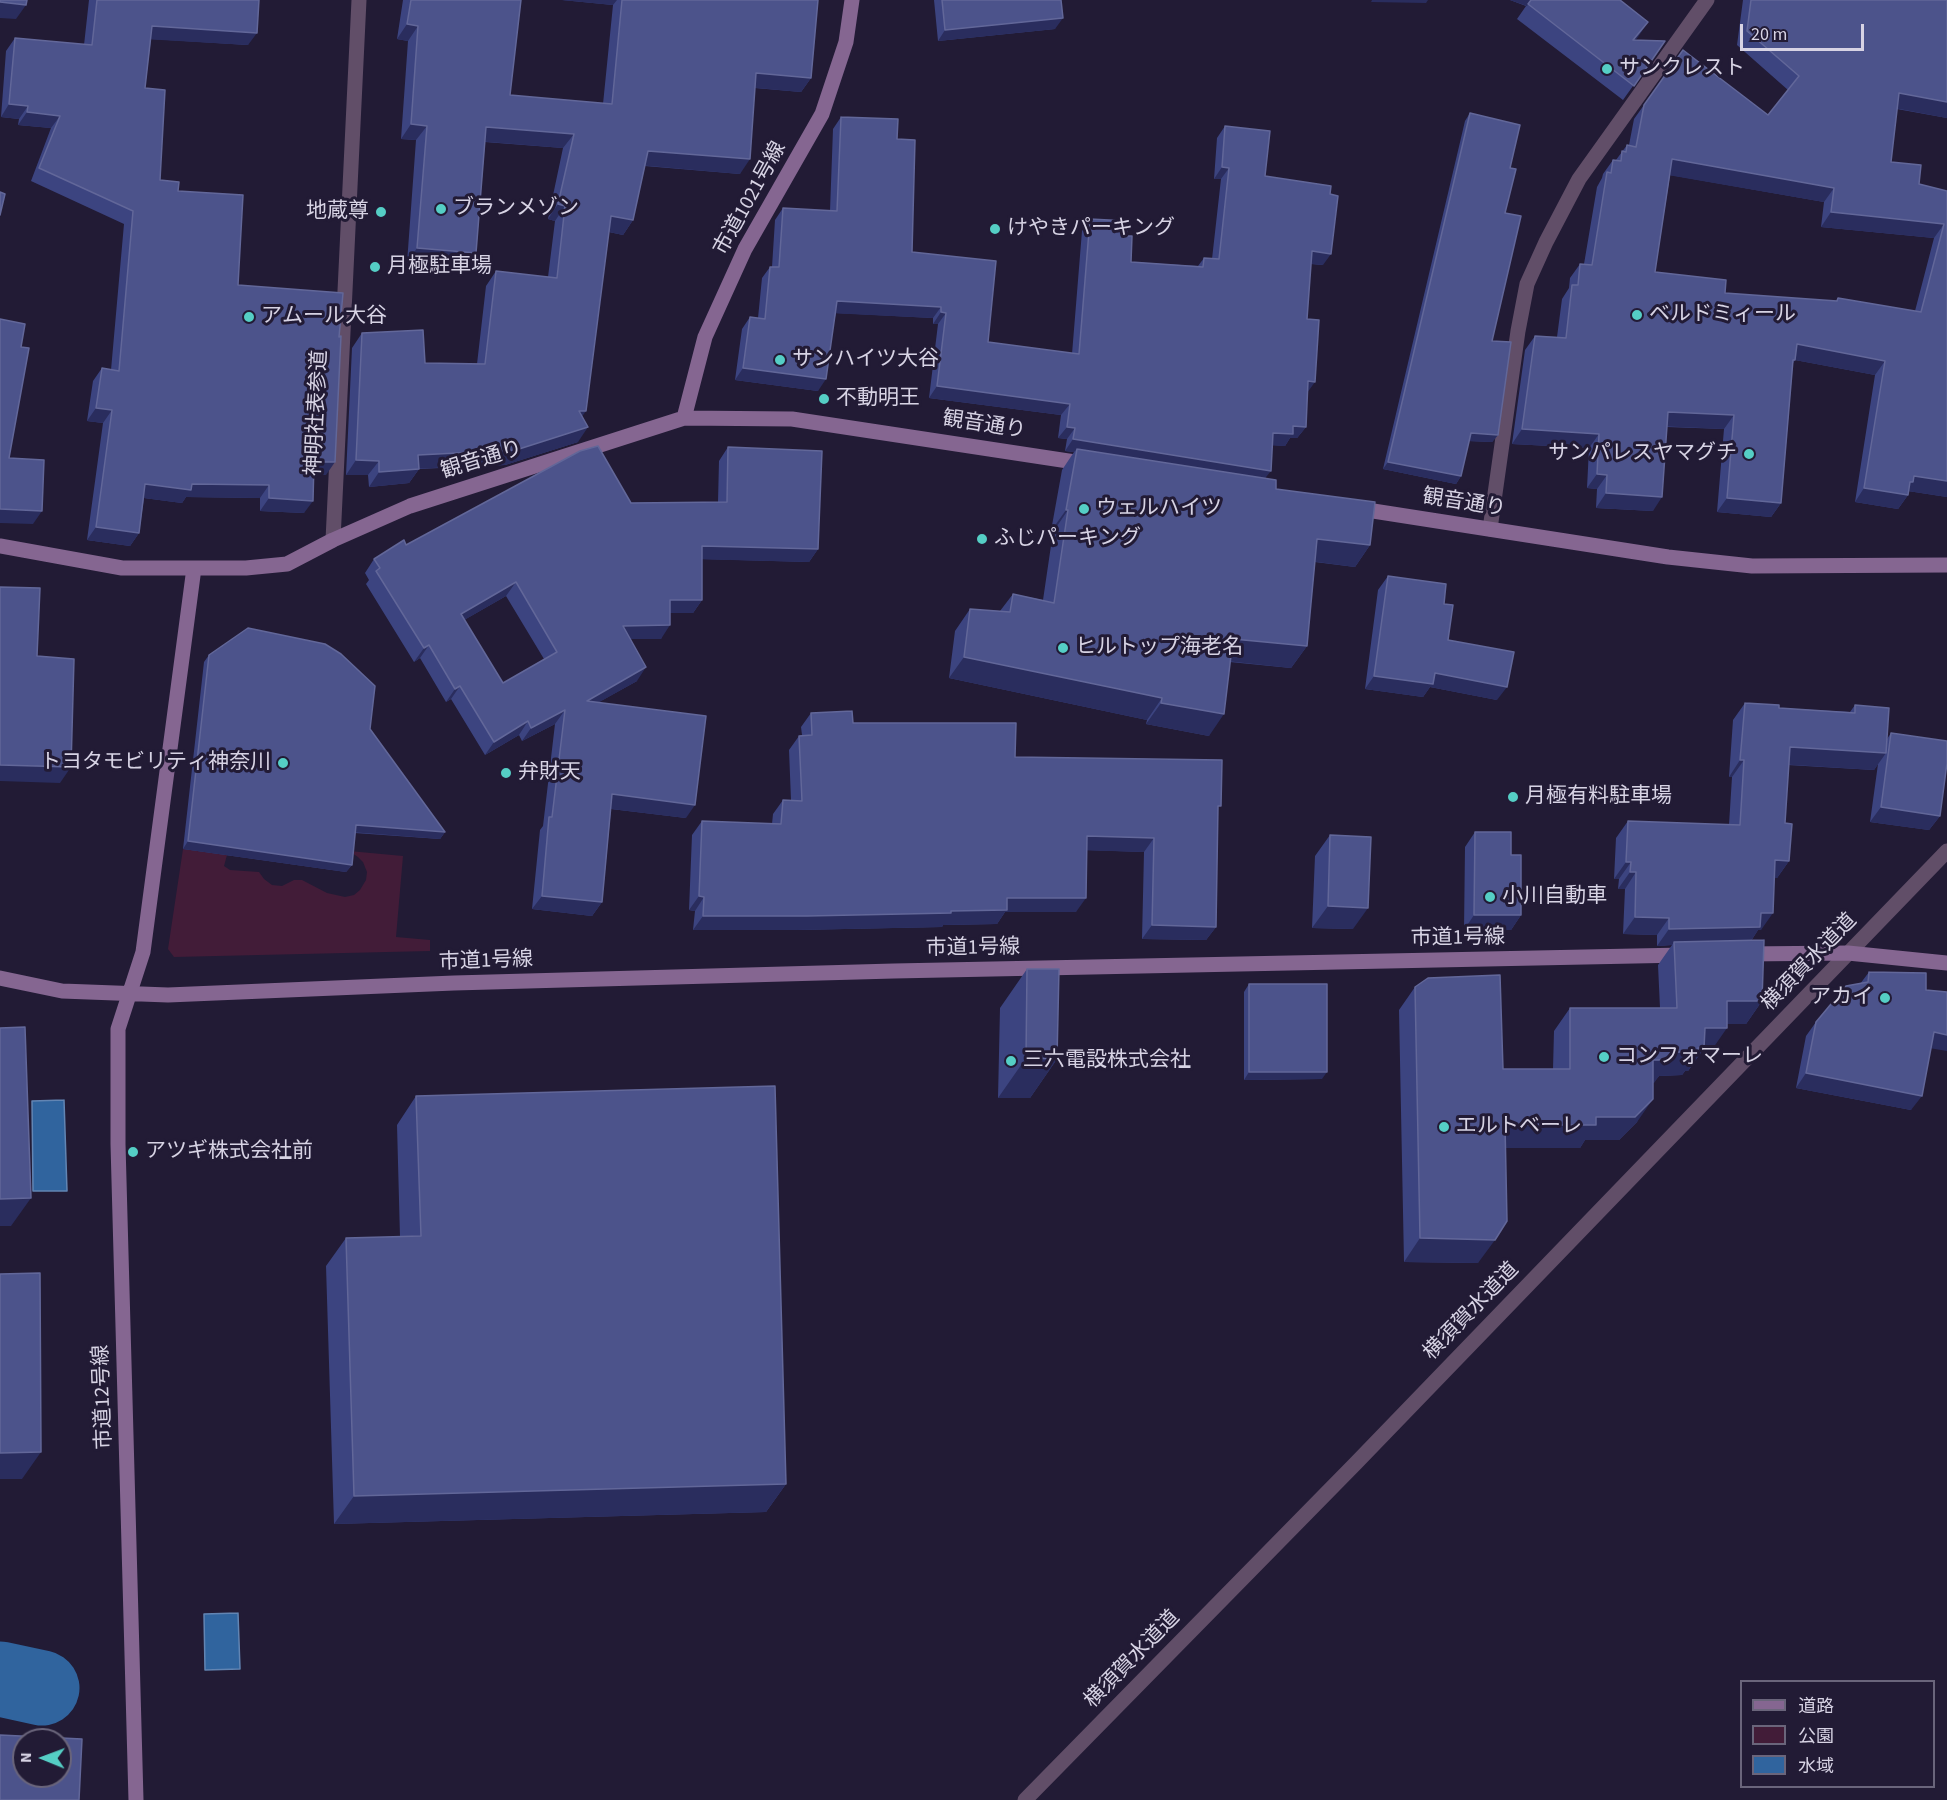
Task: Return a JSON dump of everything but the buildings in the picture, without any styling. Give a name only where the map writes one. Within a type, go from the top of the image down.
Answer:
[{"type":"street","name":"神明社表参道","points":[[333,540],[359,0]]},
{"type":"street","name":"市道1021号線","points":[[684,418],[705,337],[745,249],[822,114],[846,42],[852,0]]},
{"type":"street","points":[[1490,530],[1518,331],[1527,284],[1579,179],[1707,0]]},
{"type":"street","name":"観音通り","points":[[0,546],[122,568],[246,568],[287,564],[333,540],[410,506],[684,418],[792,419],[1105,467]]},
{"type":"street","name":"観音通り","points":[[1339,505],[1668,557],[1752,566],[1947,565]]},
{"type":"street","name":"市道12号線","points":[[136,1800],[118,1144],[118,1029],[143,952],[194,568]]},
{"type":"street","name":"横須賀水道道","points":[[1025,1800],[1347,1472],[1947,850]]},
{"type":"street","points":[[1729,954],[1848,953],[1947,963]]},
{"type":"street","name":"市道1号線","points":[[0,978],[62,991],[129,994],[894,971],[1694,955]]},
{"type":"green space","points":[[183,849],[227,855],[224,866],[230,870],[259,872],[272,885],[282,886],[294,880],[302,880],[327,893],[345,897],[354,895],[360,890],[366,880],[367,872],[363,862],[349,851],[403,856],[396,937],[430,940],[430,951],[174,957],[168,949]]},
{"type":"water","points":[[64,1100],[67,1191],[33,1191],[32,1101]]},
{"type":"water","points":[[238,1613],[240,1669],[205,1670],[204,1614]]},
{"type":"waterway","points":[[0,1679],[42,1688]]},
{"type":"place","name":"サンクレスト","points":[[1607,69]]},
{"type":"place","name":"ブランメゾン","points":[[441,209]]},
{"type":"place","name":"地蔵尊","points":[[381,212]]},
{"type":"place","name":"けやきパーキング","points":[[995,229]]},
{"type":"place","name":"月極駐車場","points":[[375,267]]},
{"type":"place","name":"ベルドミィール","points":[[1637,315]]},
{"type":"place","name":"アムール大谷","points":[[249,317]]},
{"type":"place","name":"サンハイツ大谷","points":[[780,360]]},
{"type":"place","name":"不動明王","points":[[824,399]]},
{"type":"place","name":"サンパレスヤマグチ","points":[[1749,454]]},
{"type":"place","name":"ウェルハイツ","points":[[1084,509]]},
{"type":"place","name":"ふじパーキング","points":[[982,539]]},
{"type":"place","name":"ヒルトップ海老名","points":[[1063,648]]},
{"type":"place","name":"トヨタモビリティ神奈川","points":[[283,763]]},
{"type":"place","name":"弁財天","points":[[506,773]]},
{"type":"place","name":"月極有料駐車場","points":[[1513,797]]},
{"type":"place","name":"小川自動車","points":[[1490,897]]},
{"type":"place","name":"アカイ","points":[[1885,998]]},
{"type":"place","name":"コンフォマーレ","points":[[1604,1057]]},
{"type":"place","name":"三六電設株式会社","points":[[1011,1061]]},
{"type":"place","name":"エルトベーレ","points":[[1444,1127]]},
{"type":"place","name":"アツギ株式会社前","points":[[133,1152]]}]
